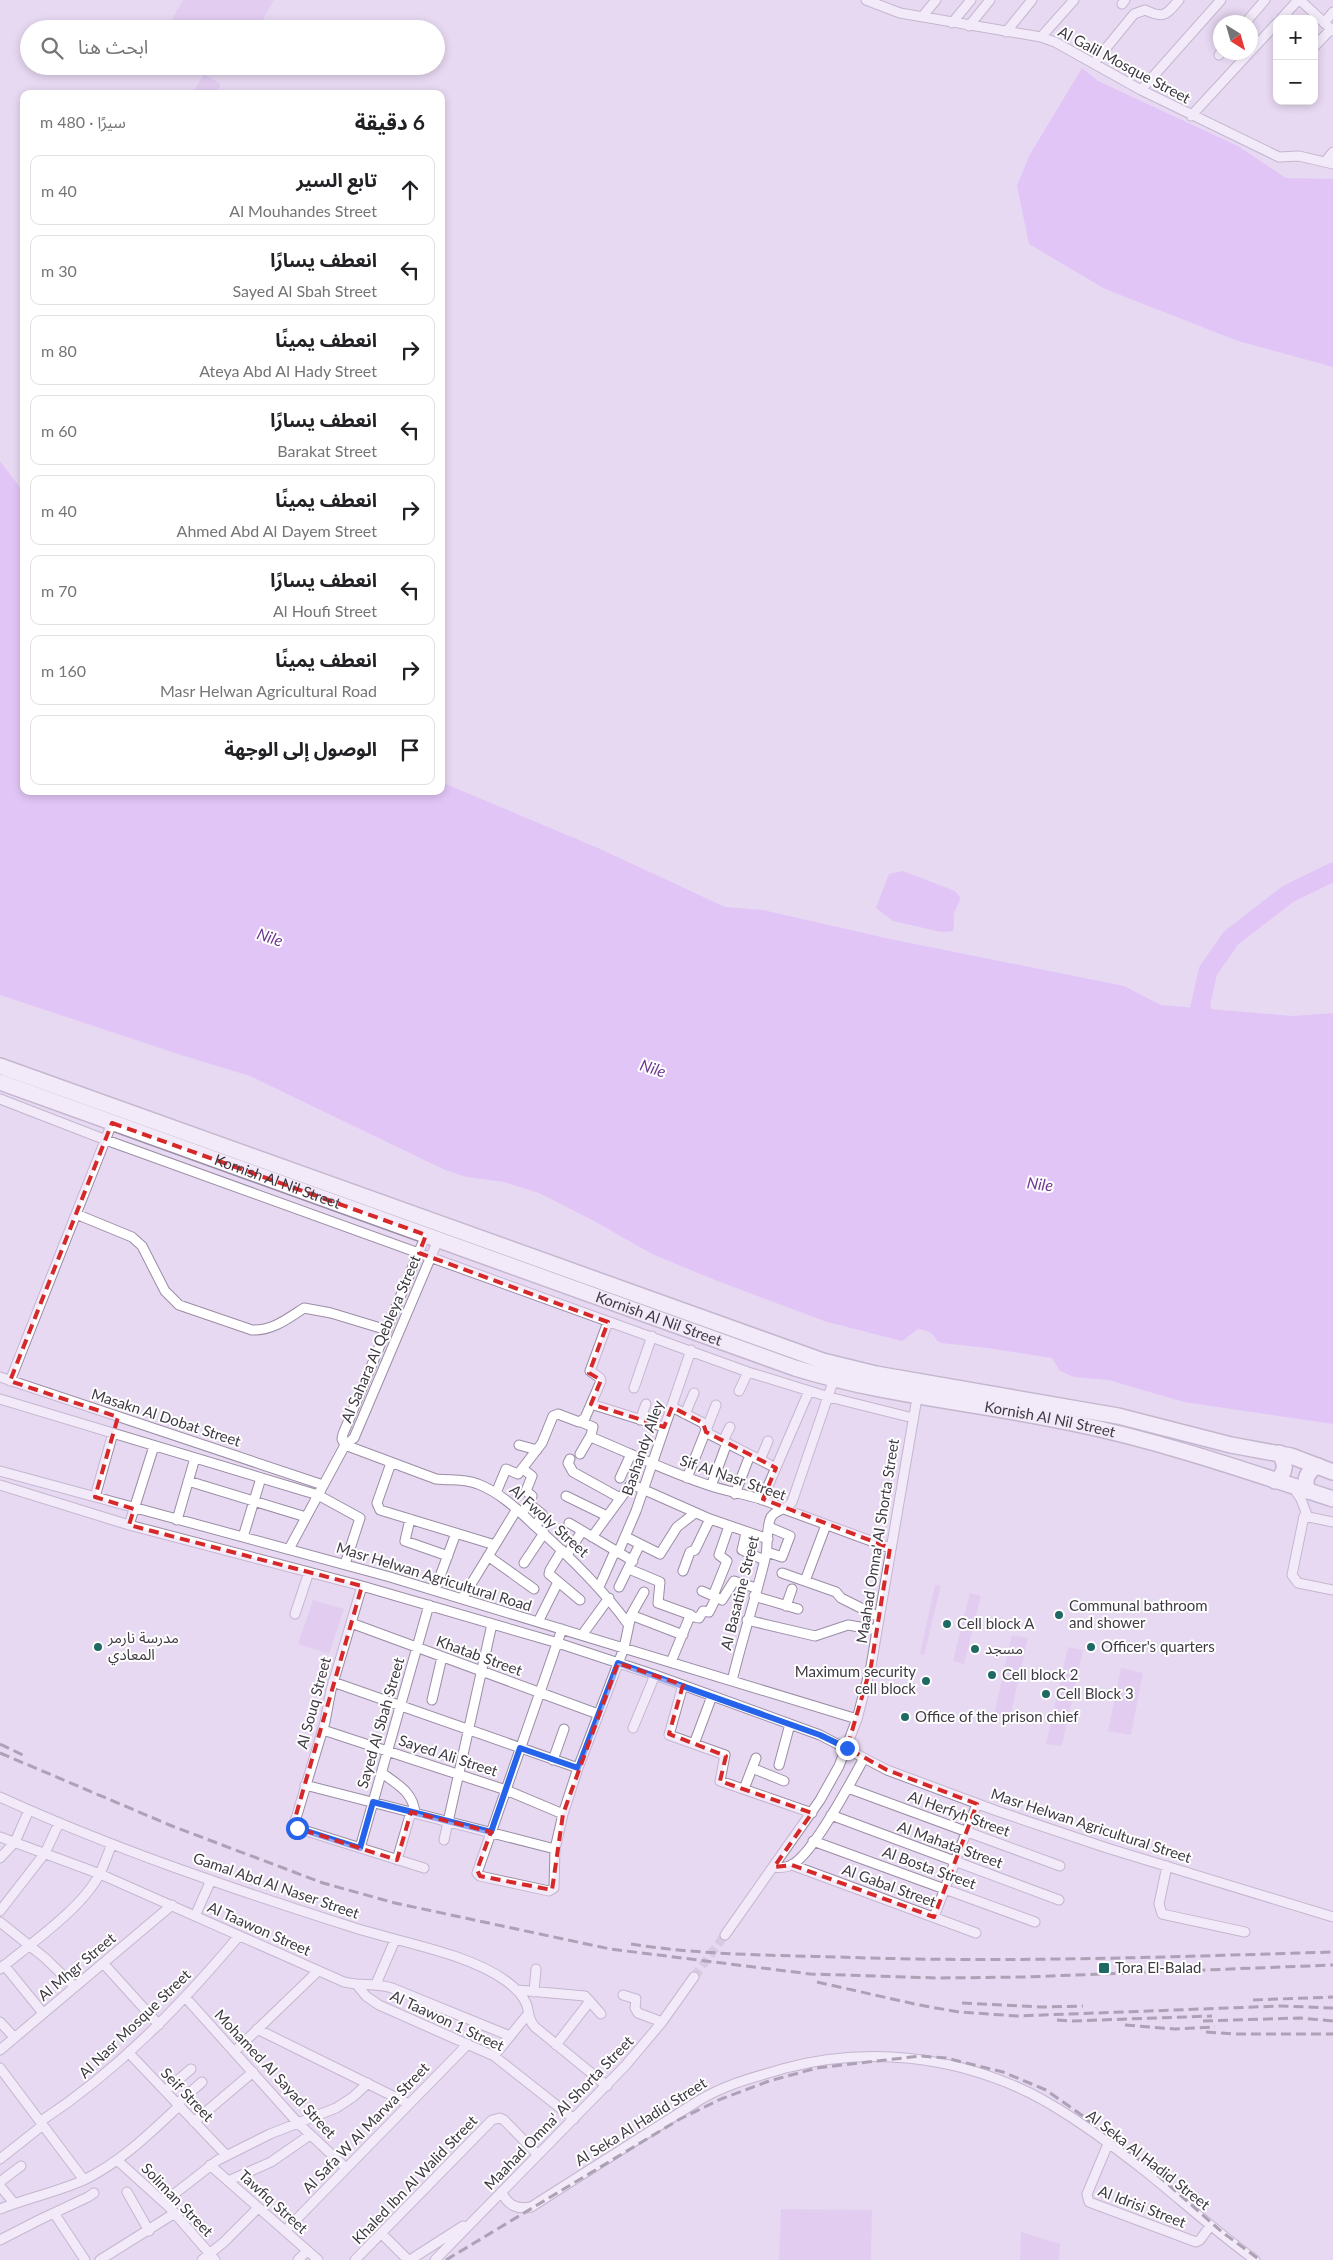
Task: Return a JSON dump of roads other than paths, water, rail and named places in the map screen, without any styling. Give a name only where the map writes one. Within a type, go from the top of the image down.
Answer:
[{"type":"highway","name":"Kornish Al Nil Street","points":[[0,1066],[796,1352],[918,1389],[1099,1428],[1160,1444],[1333,1500]]},
{"type":"highway","name":"Kornish Al Nil Street","points":[[0,1082],[112,1124],[786,1365],[834,1379],[1078,1408],[1231,1445],[1279,1453],[1333,1472]]},
{"type":"highway","points":[[1275,1481],[1280,1478],[1285,1468],[1283,1458],[1279,1453]]},
{"type":"highway","points":[[1308,1491],[1305,1481],[1306,1476],[1313,1468],[1318,1466]]},
{"type":"street","name":"Al Galil Mosque Street","points":[[866,0],[886,3],[922,17],[1041,37],[1055,42],[1191,116],[1279,157],[1299,156],[1329,163]]},
{"type":"street","points":[[922,17],[936,0]]},
{"type":"street","points":[[952,23],[971,0]]},
{"type":"street","points":[[969,26],[990,0]]},
{"type":"street","points":[[1006,32],[1032,0]]},
{"type":"street","points":[[1041,37],[1074,0]]},
{"type":"street","points":[[1094,63],[1134,14],[1145,10],[1158,16],[1163,16],[1179,0]]},
{"type":"street","points":[[1141,90],[1221,0]]},
{"type":"street","points":[[1252,15],[1265,0]]},
{"type":"street","points":[[1285,15],[1299,0],[1329,27]]},
{"type":"street","points":[[1318,42],[1329,27],[1333,12]]},
{"type":"street","points":[[1258,43],[1273,27]]},
{"type":"street","points":[[1191,116],[1243,60]]},
{"type":"street","points":[[1329,163],[1333,152]]},
{"type":"street","points":[[0,1099],[106,1140],[748,1372],[828,1397],[913,1418]]},
{"type":"street","points":[[10,1381],[112,1124]]},
{"type":"street","points":[[76,1214],[132,1237],[142,1246],[165,1291],[179,1305],[252,1330],[264,1330],[284,1322],[304,1308],[331,1313],[387,1330]]},
{"type":"street","name":"Al Sahara Al Qebleya Street","points":[[345,1445],[342,1440],[343,1434],[419,1253],[432,1237]]},
{"type":"street","name":"Al Sahara Al Qebleya Street","points":[[289,1549],[345,1445],[354,1438],[431,1257],[432,1237]]},
{"type":"street","points":[[496,1493],[506,1469],[518,1474],[523,1469],[546,1436],[553,1416],[558,1414],[581,1422],[601,1380],[590,1371],[608,1322]]},
{"type":"street","points":[[634,1388],[652,1336]]},
{"type":"street","name":"Bashandy Alley","points":[[599,1587],[626,1536],[691,1350]]},
{"type":"street","points":[[740,1391],[748,1372]]},
{"type":"street","name":"Masakn Al Dobat Street","points":[[0,1377],[323,1485]]},
{"type":"street","name":"Al Basatine Street","points":[[732,1681],[747,1620],[766,1556],[772,1516],[792,1502],[834,1379]]},
{"type":"street","name":"Maahad Omna' Al Shorta Street","points":[[725,1935],[812,1813],[830,1783],[847,1748],[871,1666],[918,1389]]},
{"type":"street","points":[[762,1500],[809,1391]]},
{"type":"street","points":[[685,1414],[694,1393]]},
{"type":"street","points":[[0,1399],[318,1495],[360,1518],[345,1564]]},
{"type":"street","points":[[591,1404],[664,1427]]},
{"type":"street","points":[[640,1420],[646,1404]]},
{"type":"street","points":[[687,1478],[716,1405]]},
{"type":"street","points":[[672,1407],[703,1423],[706,1431],[776,1468]]},
{"type":"street","name":"Sif Al Nasr Street","points":[[581,1422],[593,1427],[591,1435],[687,1478],[735,1494],[762,1500],[890,1548]]},
{"type":"street","points":[[710,1486],[730,1427]]},
{"type":"street","points":[[95,1497],[113,1433]]},
{"type":"street","points":[[580,1454],[591,1435]]},
{"type":"street","points":[[760,1460],[768,1441]]},
{"type":"street","name":"Al Fwoly Street","points":[[345,1445],[436,1479],[451,1478],[466,1481],[496,1493],[536,1526],[630,1619]]},
{"type":"street","points":[[519,1445],[537,1450]]},
{"type":"street","points":[[129,1525],[154,1446]]},
{"type":"street","points":[[620,1478],[632,1454]]},
{"type":"street","points":[[735,1494],[750,1455]]},
{"type":"street","points":[[177,1520],[195,1458]]},
{"type":"street","points":[[570,1459],[569,1468],[573,1472],[620,1498]]},
{"type":"street","points":[[391,1463],[378,1507],[382,1510],[495,1545]]},
{"type":"street","points":[[462,1599],[495,1545],[520,1511],[528,1504],[532,1495],[526,1491],[532,1476],[523,1469]]},
{"type":"street","name":"Masr Helwan Agricultural Road","points":[[0,1471],[435,1590],[857,1719]]},
{"type":"street","points":[[243,1537],[261,1478]]},
{"type":"street","points":[[188,1480],[306,1517]]},
{"type":"street","name":"Masr Helwan Agricultural Road","points":[[0,1485],[129,1525],[384,1592],[558,1643],[683,1685],[790,1724],[847,1748]]},
{"type":"street","points":[[592,1537],[620,1498],[632,1485],[710,1519],[746,1533],[768,1538]]},
{"type":"street","points":[[1292,1486],[1301,1499],[1307,1515]]},
{"type":"street","points":[[566,1496],[607,1516]]},
{"type":"street","points":[[528,1504],[542,1514],[536,1526]]},
{"type":"street","points":[[626,1536],[658,1554],[661,1553],[674,1530],[695,1513]]},
{"type":"street","points":[[1307,1515],[1333,1522]]},
{"type":"street","points":[[1307,1515],[1302,1519],[1292,1574],[1298,1583],[1333,1590]]},
{"type":"street","points":[[410,1519],[405,1541],[448,1556]]},
{"type":"street","points":[[683,1571],[690,1552],[696,1550],[710,1519]]},
{"type":"street","points":[[569,1523],[617,1552],[631,1565],[660,1582],[658,1603],[699,1618],[703,1611],[709,1612],[727,1561],[719,1556],[729,1526]]},
{"type":"street","points":[[805,1581],[826,1525]]},
{"type":"street","points":[[746,1533],[742,1550],[766,1556],[782,1557],[790,1536],[769,1527]]},
{"type":"street","points":[[580,1600],[551,1576],[549,1571],[582,1531]]},
{"type":"street","points":[[435,1590],[456,1533]]},
{"type":"street","points":[[524,1563],[544,1534]]},
{"type":"street","points":[[607,1573],[621,1584],[640,1544]]},
{"type":"street","points":[[488,1556],[534,1589]]},
{"type":"street","points":[[295,1614],[309,1572]]},
{"type":"street","points":[[782,1573],[836,1592],[841,1598],[879,1617]]},
{"type":"street","points":[[384,1592],[390,1577]]},
{"type":"street","points":[[702,1591],[722,1600],[734,1581],[786,1606],[798,1609]]},
{"type":"street","points":[[538,1622],[558,1582]]},
{"type":"street","name":"Al Souq Street","points":[[360,1848],[295,1827],[294,1822],[362,1586]]},
{"type":"street","points":[[786,1606],[792,1589]]},
{"type":"street","points":[[562,1629],[477,1870],[480,1876],[549,1892],[554,1888],[556,1849],[563,1814],[578,1768],[624,1648],[630,1619],[644,1592]]},
{"type":"street","points":[[582,1635],[609,1598]]},
{"type":"street","name":"Sayed Al Sbah Street","points":[[360,1848],[429,1605]]},
{"type":"street","points":[[671,1662],[691,1615]]},
{"type":"street","points":[[630,1619],[683,1635]]},
{"type":"street","points":[[747,1620],[815,1636],[848,1625],[877,1630]]},
{"type":"street","name":"Khatab Street","points":[[351,1623],[598,1714]]},
{"type":"street","points":[[444,1840],[492,1624]]},
{"type":"street","points":[[432,1700],[442,1656]]},
{"type":"street","points":[[633,1728],[655,1675]]},
{"type":"street","points":[[333,1682],[578,1768]]},
{"type":"street","points":[[683,1685],[668,1733],[725,1755],[719,1780],[812,1813]]},
{"type":"street","points":[[694,1744],[712,1696]]},
{"type":"street","points":[[779,1765],[790,1724]]},
{"type":"street","points":[[553,1760],[564,1729]]},
{"type":"street","name":"Sayed Ali Street","points":[[322,1730],[506,1790],[563,1814]]},
{"type":"street","name":"Masr Helwan Agricultural Street","points":[[847,1748],[887,1770],[977,1804],[1107,1848],[1333,1917]]},
{"type":"street","points":[[744,1789],[756,1758]]},
{"type":"street","points":[[774,1867],[784,1868],[792,1865],[803,1856],[848,1788],[864,1758]]},
{"type":"street","points":[[752,1768],[784,1781]]},
{"type":"street","points":[[382,1773],[411,1797],[413,1813],[397,1860]]},
{"type":"street","points":[[305,1785],[556,1849]]},
{"type":"street","name":"Al Herfyh Street","points":[[848,1788],[1060,1866]]},
{"type":"street","name":"Gamal Abd Al Naser Street","points":[[0,1797],[112,1844],[211,1880],[395,1940],[471,1962],[496,1974],[517,1990],[526,2003],[531,2023],[607,2086]]},
{"type":"street","points":[[934,1918],[977,1804]]},
{"type":"street","points":[[0,1858],[15,1842],[28,1810]]},
{"type":"street","name":"Al Mahata Street","points":[[831,1815],[1059,1900]]},
{"type":"street","points":[[0,1911],[45,1853],[59,1823]]},
{"type":"street","name":"Al Taawon Street","points":[[0,1837],[100,1874],[172,1905],[238,1937],[344,1982],[357,1985],[376,1984],[426,2001],[510,2036]]},
{"type":"street","name":"Al Bosta Street","points":[[813,1841],[1035,1922]]},
{"type":"street","points":[[44,2013],[2,1967],[69,1910],[89,1890],[100,1874],[112,1844]]},
{"type":"street","points":[[360,1848],[424,1868]]},
{"type":"street","name":"Al Gabal Street","points":[[792,1865],[976,1933]]},
{"type":"street","points":[[1167,1866],[1159,1904],[1162,1914],[1245,1932]]},
{"type":"street","points":[[195,1916],[211,1880]]},
{"type":"street","name":"Al Mhgr Street","points":[[0,2050],[172,1905]]},
{"type":"street","points":[[0,1922],[29,1944],[75,1987]]},
{"type":"street","name":"Al Nasr Mosque Street","points":[[0,2159],[129,2053],[186,1997],[238,1937]]},
{"type":"street","points":[[376,1984],[395,1940]]},
{"type":"street","points":[[103,1963],[158,2025]]},
{"type":"street","points":[[534,1992],[536,1969]]},
{"type":"street","points":[[234,2052],[318,1970]]},
{"type":"street","name":"Maahad Omna' Al Shorta Street","points":[[435,2260],[607,2086],[662,2022],[694,1977]]},
{"type":"street","name":"Al Taawon 1 Street","points":[[357,1985],[366,1996],[379,2005],[494,2056],[574,2120]]},
{"type":"street","points":[[517,1990],[585,1996],[601,2014]]},
{"type":"street","points":[[623,1994],[636,2000],[635,2008],[638,2013],[662,2022]]},
{"type":"street","name":"Mohamed Al Sayad Street","points":[[186,1997],[298,2123],[346,2168]]},
{"type":"street","points":[[556,2045],[590,2001]]},
{"type":"street","points":[[494,2056],[528,2014]]},
{"type":"street","points":[[0,2022],[14,2038]]},
{"type":"street","points":[[258,2029],[409,2104]]},
{"type":"street","name":"Al Safa W Al Marwa Street","points":[[285,2231],[468,2044]]},
{"type":"street","name":"Seif Street","points":[[129,2053],[226,2156]]},
{"type":"street","name":"Al Seka Al Hadid Street","points":[[502,2192],[508,2203],[513,2206],[531,2207],[691,2105],[725,2087],[762,2074],[800,2064],[858,2055],[929,2060],[995,2079],[1039,2098],[1081,2124],[1142,2169],[1210,2226],[1255,2260]]},
{"type":"street","points":[[0,2068],[84,2180]]},
{"type":"street","points":[[165,2091],[191,2069]]},
{"type":"street","points":[[194,2122],[253,2072]]},
{"type":"street","points":[[0,2209],[84,2180],[118,2160],[141,2142],[202,2082]]},
{"type":"street","points":[[164,2202],[210,2165],[298,2123],[336,2108],[353,2097],[368,2083]]},
{"type":"street","name":"Khaled Ibn Al Walid Street","points":[[355,2260],[496,2118],[504,2120],[538,2155]]},
{"type":"street","points":[[228,2181],[271,2162],[310,2135]]},
{"type":"street","name":"Al Idrisi Street","points":[[1108,2144],[1087,2194],[1089,2202],[1196,2242],[1200,2240],[1210,2226]]},
{"type":"street","name":"Soliman Street","points":[[118,2160],[175,2213],[209,2258]]},
{"type":"street","name":"Tawfiq Street","points":[[210,2165],[318,2260]]},
{"type":"street","points":[[0,2182],[21,2166]]},
{"type":"street","points":[[0,2186],[14,2203]]},
{"type":"street","points":[[127,2192],[149,2231]]},
{"type":"street","points":[[0,2240],[94,2193]]},
{"type":"street","points":[[209,2258],[258,2208]]},
{"type":"street","points":[[54,2213],[85,2260]]},
{"type":"street","points":[[100,2260],[175,2213]]},
{"type":"street","points":[[382,2234],[409,2260],[476,2218]]},
{"type":"street","points":[[298,2260],[307,2251]]},
{"type":"water","points":[[1082,68],[1098,81],[1238,146],[1286,178],[1333,179],[1333,367],[1238,341],[1105,289],[1029,244],[1017,186],[1029,156]]},
{"type":"water","name":"Nile","points":[[0,461],[20,488],[20,795],[445,795],[445,784],[598,848],[725,907],[763,910],[890,939],[1124,986],[1161,1005],[1293,1016],[1333,1013],[1333,1424],[1184,1402],[1108,1380],[1074,1377],[1060,1371],[1052,1358],[941,1343],[930,1332],[925,1330],[918,1329],[902,1341],[827,1322],[652,1254],[539,1193],[504,1182],[467,1177],[445,1170],[250,1076],[0,995]]},
{"type":"water","points":[[903,871],[955,891],[960,897],[954,914],[953,931],[941,932],[893,921],[876,908],[889,874]]},
{"type":"waterway","points":[[1211,1029],[1200,1007],[1208,971],[1231,938],[1288,894],[1333,872]]},
{"type":"tunnel","points":[[694,1977],[725,1935]]},
{"type":"railway","points":[[0,1744],[25,1756]]},
{"type":"railway","points":[[0,1753],[172,1826],[323,1883],[395,1903],[610,1949],[810,1974],[938,1978],[1025,1977],[1333,1965]]},
{"type":"railway","points":[[631,1944],[734,1954],[900,1959],[1085,1959],[1333,1952]]},
{"type":"railway","points":[[817,1982],[959,2012],[1017,2016],[1281,2006],[1333,2008]]},
{"type":"railway","points":[[1253,2000],[1333,1997]]},
{"type":"railway","points":[[962,2003],[1042,2007],[1083,2006]]},
{"type":"railway","points":[[1057,2020],[1212,2016]]},
{"type":"railway","points":[[1203,2021],[1300,2018],[1333,2021]]},
{"type":"railway","points":[[1125,2025],[1175,2029],[1215,2027]]},
{"type":"railway","points":[[1206,2032],[1234,2034],[1333,2034]]},
{"type":"railway","points":[[446,2260],[680,2119],[721,2099],[769,2081],[817,2068],[920,2056],[946,2058],[1003,2072],[1046,2090],[1146,2165],[1222,2232],[1260,2260]]},
{"type":"place","name":"Communal bathroom and shower","points":[[1059,1615]]},
{"type":"place","name":"Cell block A","points":[[947,1624]]},
{"type":"place","name":"مدرسة نارمر المعادي","points":[[98,1647]]},
{"type":"place","name":"Officer's quarters","points":[[1091,1647]]},
{"type":"place","name":"مسجد","points":[[975,1649]]},
{"type":"place","name":"Cell block 2","points":[[992,1675]]},
{"type":"place","name":"Maximum security cell block","points":[[926,1681]]},
{"type":"place","name":"Cell Block 3","points":[[1046,1694]]},
{"type":"place","name":"Office of the prison chief","points":[[905,1717]]},
{"type":"place","name":"Tora El-Balad","points":[[1104,1968]]}]
